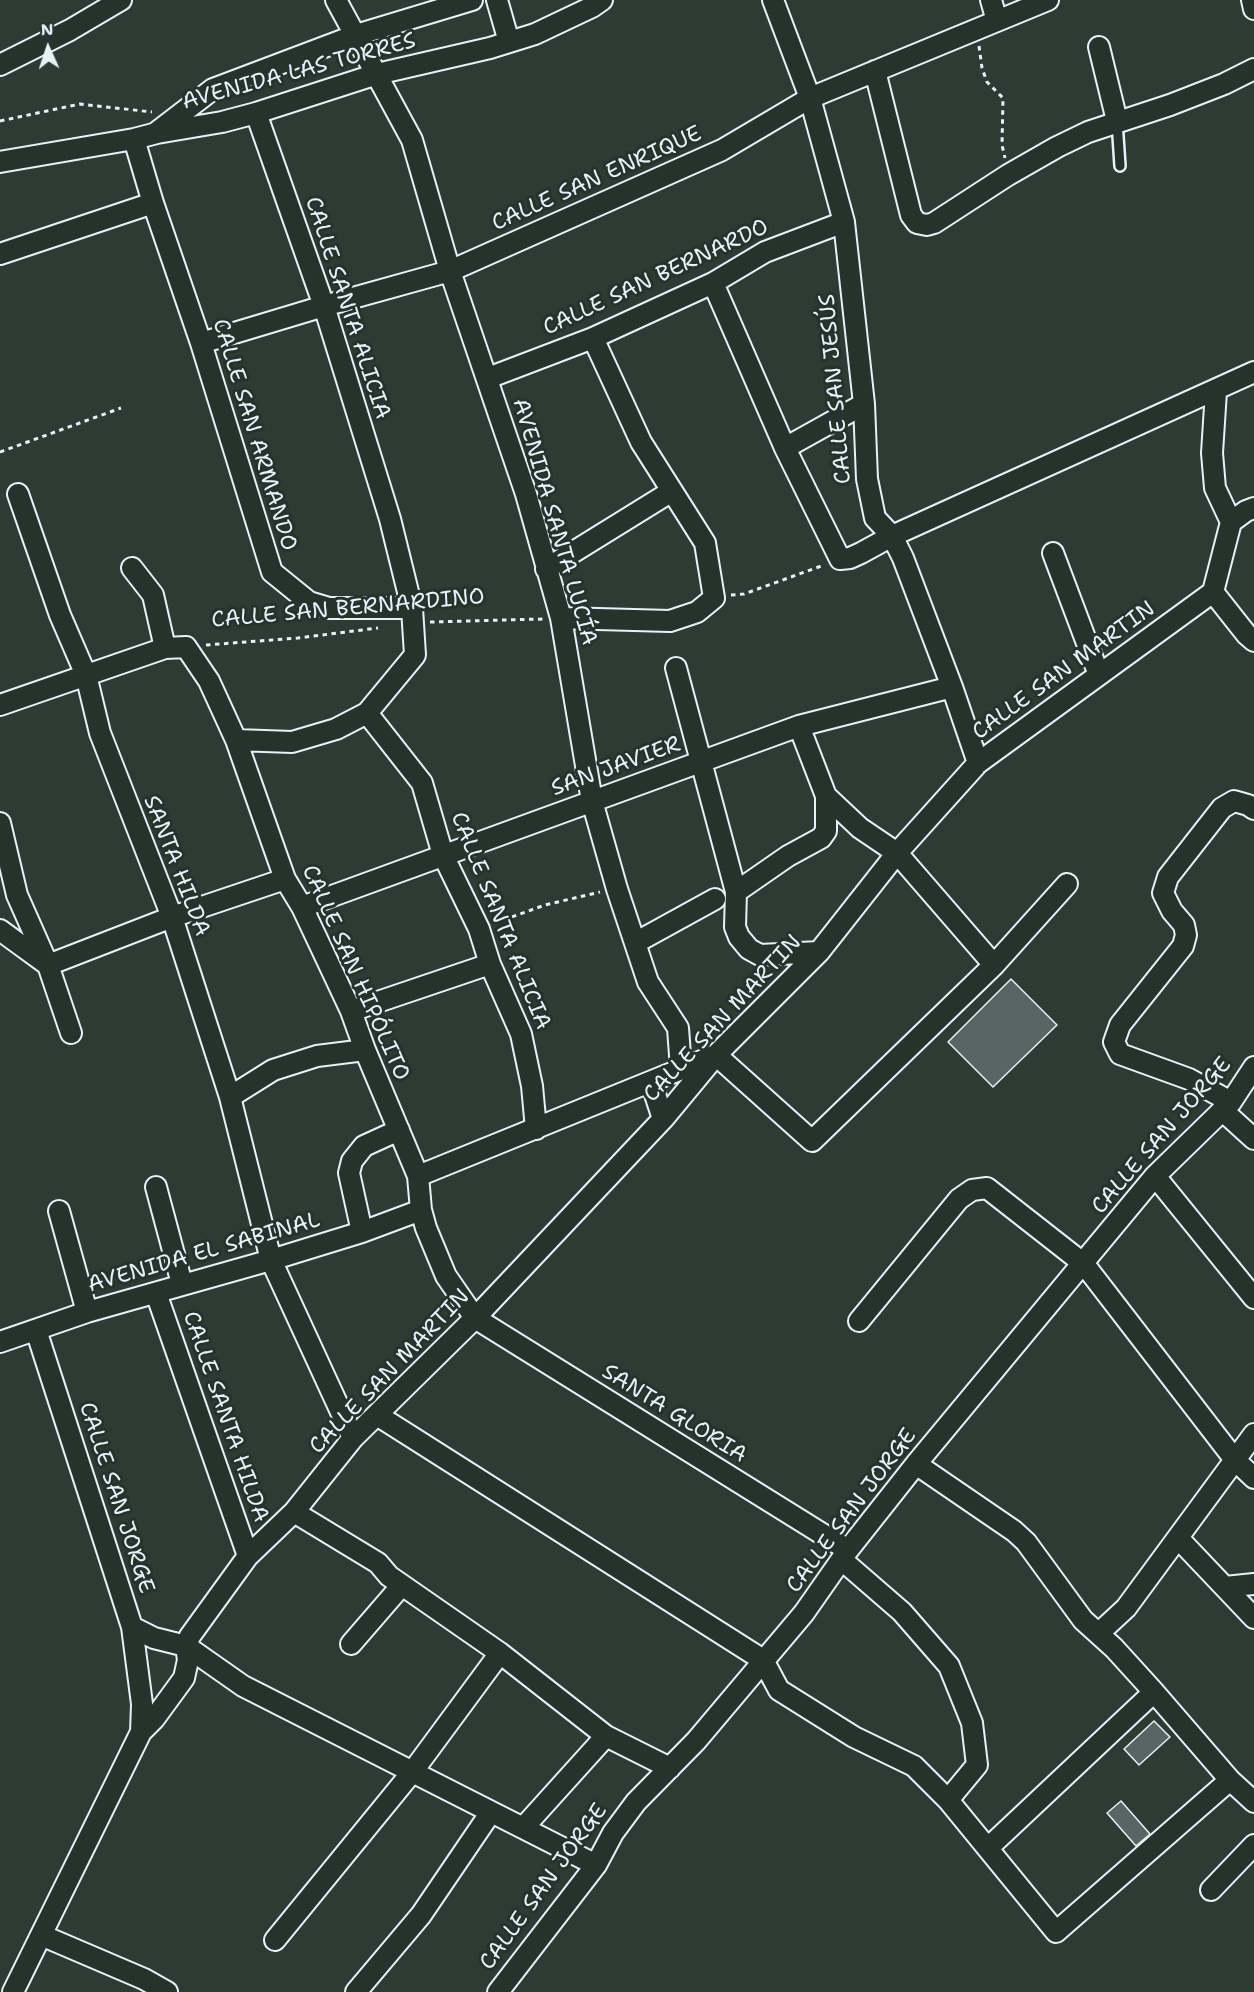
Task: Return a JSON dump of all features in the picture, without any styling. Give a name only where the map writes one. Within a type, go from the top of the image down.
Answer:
[{"type":"street","points":[[0,65],[70,30],[121,0]]},
{"type":"street","name":"AVENIDA SANTA LUCÍA","points":[[336,0],[412,140],[450,271],[526,494],[561,618],[592,801],[617,888],[653,992],[678,1028],[681,1069]]},
{"type":"street","points":[[157,133],[213,89],[356,35],[472,0]]},
{"type":"street","points":[[497,0],[509,42]]},
{"type":"street","name":"CALLE SAN JESÚS","points":[[773,0],[810,98],[844,222],[864,404],[867,479],[875,518],[892,536],[903,558],[978,763]]},
{"type":"street","points":[[991,0],[997,21]]},
{"type":"street","name":"CALLE SAN ENRIQUE","points":[[201,343],[450,271],[722,150],[810,98],[1048,0]]},
{"type":"street","points":[[1252,0],[1254,9]]},
{"type":"street","name":"AVENIDA LAS TORRES","points":[[0,162],[134,139],[256,113],[377,74],[535,34],[590,2]]},
{"type":"street","points":[[1099,47],[1117,121]]},
{"type":"street","points":[[875,72],[911,215],[917,223],[927,225],[934,223],[1008,175],[1088,132],[1181,101],[1254,69]]},
{"type":"street","points":[[213,89],[222,122]]},
{"type":"street","name":"CALLE SANTA ALICIA","points":[[256,113],[324,306],[390,519],[413,616],[415,655],[367,713],[422,783],[443,855],[479,929],[490,964],[522,1034],[532,1086],[536,1129]]},
{"type":"street","name":"CALLE SAN ARMANDO","points":[[134,139],[153,203],[201,343],[272,572],[309,602],[330,608],[413,616]]},
{"type":"street","points":[[0,254],[153,203]]},
{"type":"street","name":"CALLE SAN BERNARDO","points":[[488,378],[593,338],[713,283],[765,252],[844,222]]},
{"type":"street","points":[[713,283],[785,448],[840,559],[850,558],[892,536],[1254,372]]},
{"type":"street","points":[[561,618],[670,621],[697,612],[714,598],[705,543],[641,442],[593,338]]},
{"type":"street","points":[[1216,391],[1212,453],[1215,488],[1231,522]]},
{"type":"street","points":[[785,448],[864,404]]},
{"type":"street","points":[[546,569],[672,490]]},
{"type":"street","name":"SANTA HILDA","points":[[18,494],[60,615],[86,675],[99,733],[172,917],[230,1098],[271,1260],[353,1438]]},
{"type":"street","points":[[1254,508],[1246,510],[1231,522],[1213,592],[1246,635],[1254,641]]},
{"type":"street","points":[[1053,553],[1099,675]]},
{"type":"street","points":[[132,568],[153,595],[165,648]]},
{"type":"street","name":"CALLE SAN MARTIN","points":[[186,1646],[190,1636],[248,1556],[294,1512],[353,1438],[476,1318],[663,1119],[716,1055],[819,952],[897,853],[978,763],[1213,592]]},
{"type":"street","points":[[0,705],[165,648],[186,647]]},
{"type":"street","name":"CALLE SAN HIPÓLITO","points":[[186,647],[209,681],[236,740],[285,879],[302,907],[351,1011],[418,1176],[421,1210],[426,1228],[446,1276],[476,1318]]},
{"type":"street","points":[[676,668],[736,892],[735,927]]},
{"type":"street","name":"SAN JAVIER","points":[[302,907],[799,726],[952,687]]},
{"type":"street","points":[[236,740],[291,742],[336,729],[367,713]]},
{"type":"street","points":[[736,892],[788,856],[821,838],[826,831],[826,796],[799,726]]},
{"type":"street","points":[[826,796],[860,828],[897,853],[994,965]]},
{"type":"street","points":[[1254,809],[1234,801],[1222,808],[1168,877],[1164,893],[1172,910],[1184,925],[1186,935],[1183,946],[1120,1024],[1114,1042],[1120,1054],[1189,1079],[1226,1106],[1254,1139]]},
{"type":"street","points":[[0,823],[9,899],[48,965],[70,1034]]},
{"type":"street","points":[[729,865],[718,884],[715,899],[749,949],[760,955],[819,952]]},
{"type":"street","points":[[48,965],[172,917],[285,879]]},
{"type":"street","points":[[418,1176],[716,1055],[812,1141],[994,965],[1067,884]]},
{"type":"street","points":[[635,943],[715,899]]},
{"type":"street","points":[[0,930],[48,965]]},
{"type":"street","points":[[351,1011],[490,964]]},
{"type":"street","points":[[230,1098],[273,1070],[317,1056],[365,1050]]},
{"type":"street","name":"CALLE SAN JORGE","points":[[498,1992],[596,1865],[613,1833],[636,1802],[696,1741],[804,1612],[916,1464],[1155,1176],[1226,1106],[1254,1067]]},
{"type":"street","points":[[651,1082],[663,1119]]},
{"type":"street","points":[[362,1232],[349,1173],[352,1161],[364,1146],[399,1130]]},
{"type":"street","points":[[1155,1176],[1254,1298]]},
{"type":"street","points":[[156,1187],[182,1284]]},
{"type":"street","points":[[859,1321],[959,1199],[972,1190],[987,1188],[1084,1264],[1235,1460],[1254,1478]]},
{"type":"street","name":"AVENIDA EL SABINAL","points":[[0,1342],[87,1312],[362,1232],[421,1210]]},
{"type":"street","points":[[59,1211],[87,1312]]},
{"type":"street","name":"CALLE SANTA HILDA","points":[[156,1293],[248,1556]]},
{"type":"street","name":"SANTA GLORIA","points":[[476,1318],[845,1555],[902,1612],[949,1666],[972,1723],[977,1765],[948,1800]]},
{"type":"street","name":"CALLE SAN JORGE","points":[[36,1330],[132,1627],[154,1638],[186,1646]]},
{"type":"street","points":[[377,1415],[763,1660],[779,1690],[854,1737],[915,1766],[948,1800],[1056,1932],[1230,1780]]},
{"type":"street","points":[[1098,1633],[1126,1608],[1254,1434]]},
{"type":"street","points":[[916,1464],[1014,1531],[1026,1542],[1083,1620],[1154,1692],[1230,1780],[1254,1802]]},
{"type":"street","points":[[294,1512],[378,1563],[390,1576],[500,1653],[606,1736],[670,1768]]},
{"type":"street","points":[[1178,1538],[1254,1618]]},
{"type":"street","points":[[1225,1587],[1254,1584]]},
{"type":"street","points":[[351,1644],[402,1585]]},
{"type":"street","points":[[132,1627],[142,1704],[141,1732]]},
{"type":"street","points":[[13,1992],[141,1732],[154,1719],[184,1678],[188,1660],[186,1646]]},
{"type":"street","points":[[186,1646],[243,1686],[596,1865]]},
{"type":"street","points":[[275,1940],[412,1772],[500,1653]]},
{"type":"street","points":[[988,1848],[1154,1692]]},
{"type":"street","points":[[523,1828],[606,1736]]},
{"type":"street","points":[[356,1992],[421,1915],[491,1812]]},
{"type":"street","points":[[1211,1890],[1254,1845]]},
{"type":"street","points":[[41,1935],[144,1979],[167,1992]]},
{"type":"lane","points":[[1117,121],[1120,166]]},
{"type":"path","points":[[976,30],[982,68],[987,82],[1003,98],[1002,145],[1008,175]]},
{"type":"path","points":[[0,121],[80,104],[178,115]]},
{"type":"path","points":[[0,452],[121,408]]},
{"type":"path","points":[[714,598],[744,594],[840,559]]},
{"type":"path","name":"CALLE SAN BERNARDINO","points":[[413,616],[561,618]]},
{"type":"path","name":"CALLE SAN BERNARDINO","points":[[186,647],[298,638],[379,628]]},
{"type":"path","points":[[479,929],[545,905],[617,888]]},
{"type":"building","points":[[1011,979],[1057,1025],[993,1087],[948,1042]]},
{"type":"building","points":[[1154,1721],[1170,1737],[1139,1765],[1124,1749]]},
{"type":"building","points":[[1121,1801],[1150,1834],[1136,1846],[1107,1813]]}]
